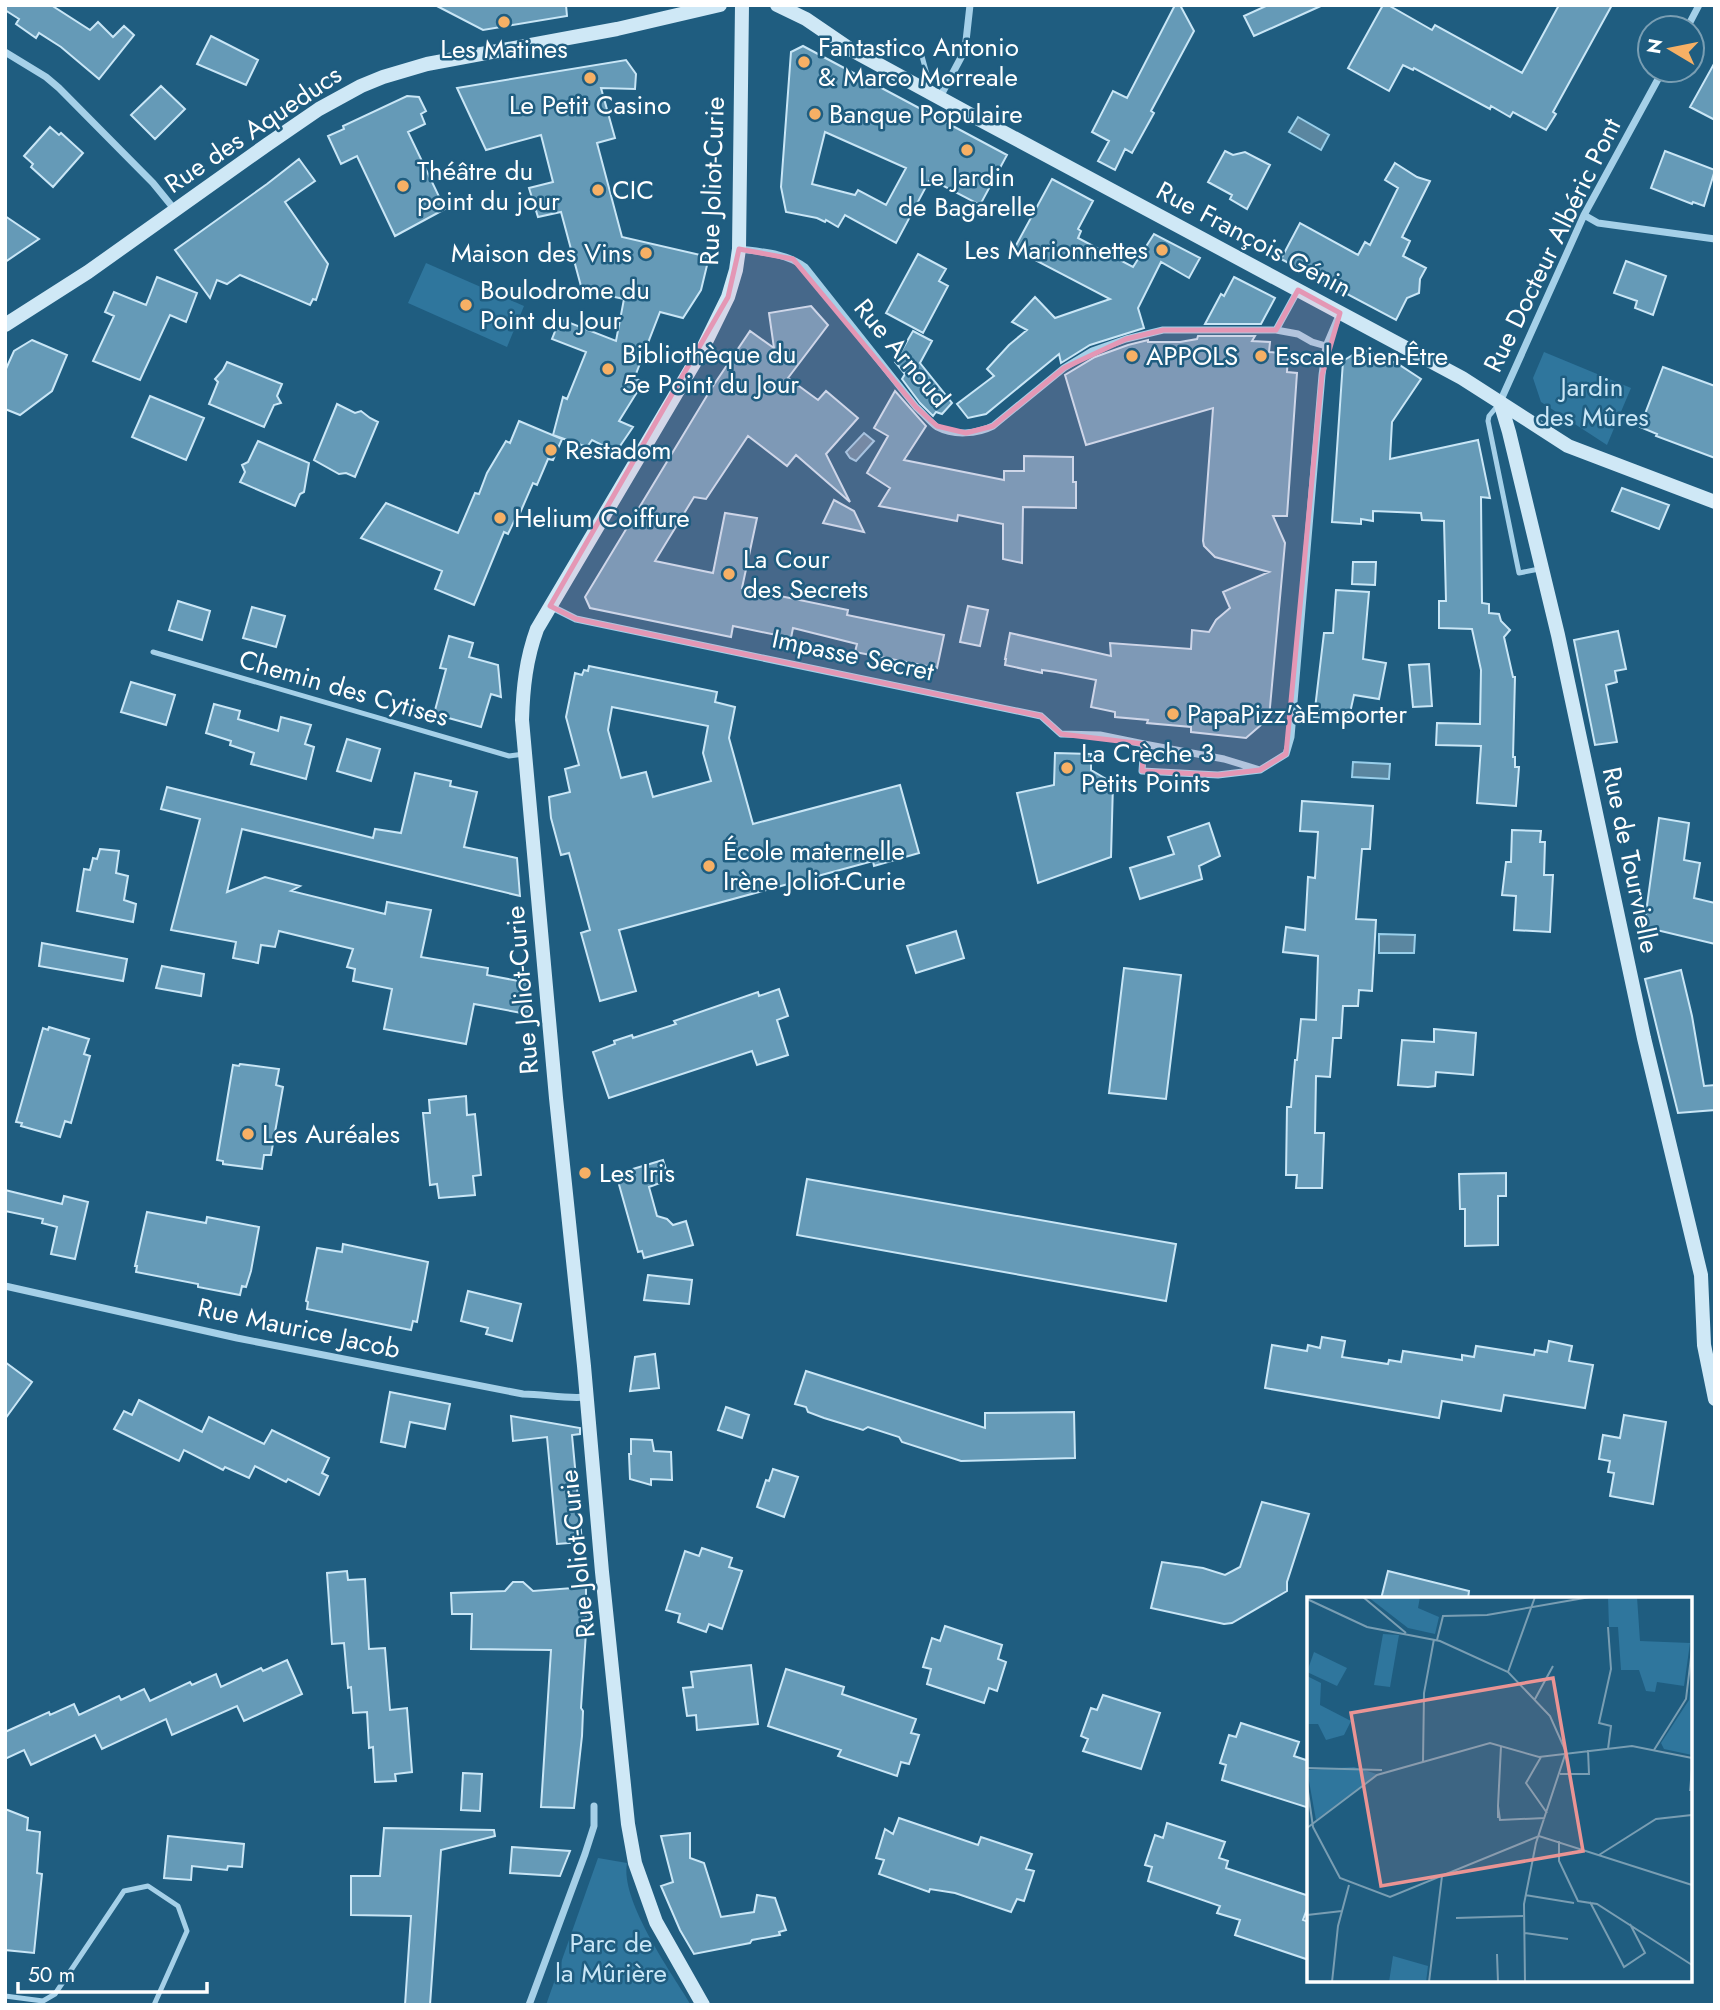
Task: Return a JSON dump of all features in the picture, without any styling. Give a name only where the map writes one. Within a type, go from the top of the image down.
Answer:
[{"type":"main road","name":"Rue des Aqueducs","points":[[5,325],[88,272],[319,109],[361,86],[427,64],[493,54],[720,5]]},
{"type":"main road","name":"Rue Joliot-Curie","points":[[704,2005],[656,1922],[635,1863],[628,1824],[522,720],[523,685],[528,653],[537,629],[702,350],[728,297],[739,249],[742,5]]},
{"type":"main road","name":"Rue François Génin","points":[[777,5],[806,19],[850,49],[1462,378],[1568,446],[1715,502]]},
{"type":"main road","name":"Rue de Tourvielle","points":[[1500,402],[1558,635],[1644,1038],[1700,1268],[1707,1331],[1704,1345],[1715,1399]]},
{"type":"street","points":[[940,97],[965,50],[970,5]]},
{"type":"street","points":[[5,52],[47,77],[139,169],[175,210]]},
{"type":"street","name":"Rue Docteur Albéric Pont","points":[[1500,402],[1584,215],[1655,84]]},
{"type":"street","points":[[1584,215],[1598,223],[1715,239]]},
{"type":"street","name":"Rue Arnoud","points":[[739,249],[793,258],[805,268],[916,407],[937,426],[951,432],[982,431],[993,426],[1064,368],[1092,351],[1163,330],[1276,330],[1298,334],[1326,346]]},
{"type":"street","points":[[1276,330],[1298,290]]},
{"type":"street","points":[[1144,744],[1142,771],[1218,775],[1260,770],[1286,754],[1291,737],[1322,375],[1326,346],[1340,313]]},
{"type":"street","name":"Impasse Secret","points":[[550,606],[576,619],[1041,716],[1061,734],[1100,735],[1224,759],[1260,770]]},
{"type":"street","name":"Rue Maurice Jacob","points":[[5,1286],[237,1338],[523,1394],[586,1397]]},
{"type":"street","points":[[529,2005],[585,1854],[594,1826],[594,1807]]},
{"type":"lane","points":[[920,49],[928,78],[923,87]]},
{"type":"lane","points":[[1500,402],[1488,421],[1519,573],[1542,568]]},
{"type":"lane","name":"Chemin des Cytises","points":[[153,652],[509,756],[525,754]]},
{"type":"lane","points":[[5,1996],[43,2001],[55,1994],[124,1891],[148,1886],[178,1906],[187,1931],[154,2005]]},
{"type":"highlighted area","points":[[739,249],[793,259],[916,407],[937,426],[966,433],[993,426],[1064,368],[1126,339],[1163,330],[1276,330],[1298,290],[1340,313],[1322,375],[1286,754],[1260,770],[1218,775],[1142,771],[1144,744],[1061,734],[1041,716],[576,619],[550,606],[728,297]]},
{"type":"green space","name":"Boulodrome du Point du Jour","points":[[426,263],[524,306],[507,347],[408,303]]},
{"type":"green space","name":"Jardin des Mûres","points":[[1544,352],[1631,388],[1607,445],[1541,402],[1533,378]]},
{"type":"green space","name":"Parc de la Mûrière","points":[[598,1858],[627,1863],[631,1897],[639,1916],[691,2005],[546,2005]]},
{"type":"shaded area","points":[[1298,117],[1329,135],[1321,150],[1289,132]]},
{"type":"shaded area","points":[[864,433],[874,441],[856,461],[846,452]]},
{"type":"shaded area","points":[[1353,762],[1390,764],[1389,779],[1352,777]]},
{"type":"shaded area","points":[[1379,934],[1415,935],[1414,953],[1379,953]]},
{"type":"building","points":[[5,5],[51,5],[90,30],[98,22],[113,37],[124,26],[134,35],[99,79],[61,47],[39,33],[36,38],[16,24],[19,19],[5,10]]},
{"type":"building","name":"Les Matines","points":[[435,5],[566,5],[567,16],[483,30]]},
{"type":"building","points":[[1175,5],[1180,5],[1194,31],[1132,153],[1125,149],[1115,170],[1098,161],[1109,141],[1092,132],[1113,91],[1127,98]]},
{"type":"building","points":[[1268,5],[1323,5],[1254,36],[1244,16]]},
{"type":"building","points":[[1383,5],[1388,5],[1432,30],[1435,25],[1522,73],[1559,5],[1612,5],[1553,112],[1556,114],[1546,130],[1513,112],[1510,117],[1491,106],[1490,109],[1414,68],[1413,70],[1403,65],[1389,91],[1348,68]]},
{"type":"building","points":[[211,36],[258,60],[246,85],[197,64]]},
{"type":"building","points":[[803,46],[1007,155],[980,205],[929,181],[896,243],[845,215],[838,227],[826,220],[825,222],[786,212],[781,187],[791,52]],"holes":[[[825,132],[906,168],[886,205],[858,190],[855,195],[812,184]]]},
{"type":"building","points":[[626,60],[636,74],[635,89],[601,88],[615,138],[597,143],[622,237],[709,257],[701,290],[683,318],[660,312],[634,379],[644,381],[619,421],[633,427],[616,452],[592,440],[587,447],[553,435],[563,397],[567,399],[586,352],[552,339],[560,319],[616,341],[624,299],[582,290],[561,212],[538,217],[529,188],[553,182],[541,135],[486,150],[457,88]]},
{"type":"building","points":[[1715,62],[1715,120],[1690,107],[1703,84],[1706,84],[1706,78]]},
{"type":"building","points":[[161,86],[185,109],[155,139],[131,115]]},
{"type":"building","name":"Théâtre du point du jour","points":[[407,96],[419,97],[426,111],[421,114],[425,124],[408,132],[445,209],[395,236],[357,156],[341,164],[328,136],[344,129],[343,126]]},
{"type":"building","points":[[50,127],[83,153],[53,187],[31,167],[33,164],[24,156]]},
{"type":"building","points":[[1225,151],[1233,155],[1245,152],[1270,165],[1247,209],[1230,199],[1232,195],[1208,182]]},
{"type":"building","points":[[1665,151],[1715,170],[1704,206],[1651,188]]},
{"type":"building","points":[[299,159],[315,181],[285,202],[328,264],[316,300],[313,299],[310,305],[240,275],[227,284],[217,280],[210,298],[175,250]]},
{"type":"building","points":[[1395,163],[1417,177],[1430,181],[1402,237],[1410,241],[1403,256],[1426,268],[1420,279],[1419,293],[1407,298],[1396,320],[1281,259],[1300,223],[1358,255],[1365,242],[1370,245],[1398,188],[1385,180]]},
{"type":"building","points":[[1052,179],[1093,201],[1078,229],[1081,231],[1078,238],[1133,267],[1154,234],[1200,258],[1189,278],[1161,262],[1138,308],[1144,328],[1090,345],[1061,363],[1059,354],[986,414],[968,418],[957,404],[994,376],[987,369],[1027,330],[1012,322],[1035,297],[1055,318],[1110,299],[1014,249]]},
{"type":"building","points":[[5,216],[39,239],[5,262]]},
{"type":"building","points":[[918,254],[946,269],[939,281],[948,286],[923,333],[886,313]]},
{"type":"building","points":[[1626,261],[1666,276],[1653,315],[1635,308],[1637,301],[1614,293]]},
{"type":"building","points":[[157,277],[197,293],[186,322],[170,315],[140,380],[93,361],[114,316],[105,312],[114,292],[146,305]]},
{"type":"building","points":[[1234,277],[1275,298],[1261,324],[1205,324],[1221,294],[1224,296]]},
{"type":"building","points":[[811,306],[828,325],[788,378],[818,400],[826,391],[858,418],[826,454],[850,502],[796,455],[787,466],[748,436],[706,499],[694,497],[655,561],[713,573],[725,513],[757,518],[742,588],[848,610],[847,615],[944,635],[937,668],[855,652],[857,644],[793,628],[791,638],[733,626],[731,637],[590,608],[585,597],[711,389],[750,331],[774,348],[769,313]]},
{"type":"building","points":[[913,331],[932,341],[920,363],[952,403],[942,414],[936,412],[933,416],[920,403],[902,379],[905,374],[895,362]]},
{"type":"building","points":[[1198,336],[1255,336],[1252,341],[1270,342],[1269,352],[1288,354],[1287,372],[1297,373],[1287,516],[1273,516],[1285,543],[1269,718],[1246,738],[1191,732],[1191,727],[1115,717],[1115,712],[1091,707],[1096,680],[1005,665],[1010,633],[1111,656],[1110,643],[1191,649],[1192,630],[1209,632],[1216,620],[1230,608],[1223,592],[1269,572],[1215,557],[1204,546],[1213,408],[1086,445],[1065,375],[1095,357],[1128,345],[1148,340],[1180,342],[1197,339]]},
{"type":"building","points":[[32,340],[67,355],[52,391],[20,415],[5,409],[5,371],[14,351]]},
{"type":"building","points":[[1362,349],[1398,364],[1421,379],[1392,422],[1390,459],[1478,440],[1490,498],[1481,497],[1482,603],[1489,604],[1489,613],[1499,614],[1501,621],[1510,630],[1504,637],[1515,677],[1513,757],[1515,767],[1519,767],[1516,806],[1477,803],[1481,746],[1436,745],[1437,723],[1480,724],[1481,670],[1472,629],[1439,628],[1439,601],[1446,601],[1444,521],[1422,520],[1421,513],[1373,511],[1373,521],[1361,519],[1361,524],[1332,522],[1343,361]]},
{"type":"building","points":[[227,362],[282,384],[277,396],[281,403],[274,405],[264,427],[209,404],[218,382],[215,379]]},
{"type":"building","points":[[1663,367],[1715,386],[1715,458],[1656,436],[1657,434],[1640,427]]},
{"type":"building","points":[[895,391],[926,426],[904,460],[1004,480],[1004,471],[1024,471],[1024,456],[1073,457],[1076,508],[1023,507],[1022,563],[1003,559],[1003,524],[958,515],[957,521],[879,506],[890,488],[867,473],[888,436],[874,428]]},
{"type":"building","points":[[150,396],[204,418],[186,460],[132,437]]},
{"type":"building","points":[[337,404],[355,413],[361,411],[378,422],[355,477],[346,473],[339,474],[314,460]]},
{"type":"building","points":[[519,421],[562,439],[553,460],[548,459],[537,485],[533,483],[508,534],[504,532],[474,605],[435,589],[442,571],[361,538],[386,503],[458,533],[475,493],[479,494],[487,473],[506,441],[510,443]]},
{"type":"building","points":[[258,441],[309,463],[304,492],[300,494],[295,506],[240,482],[245,472],[242,465],[248,462]]},
{"type":"building","points":[[1622,488],[1669,505],[1659,529],[1612,511]]},
{"type":"building","points":[[834,500],[854,511],[864,532],[823,523]]},
{"type":"building","points":[[1353,562],[1376,562],[1375,585],[1352,584]]},
{"type":"building","points":[[1336,590],[1369,592],[1363,659],[1386,663],[1379,699],[1354,695],[1348,722],[1314,717],[1324,633],[1333,633]]},
{"type":"building","points":[[178,601],[210,611],[202,640],[169,630]]},
{"type":"building","points":[[968,606],[988,610],[980,646],[960,642]]},
{"type":"building","points":[[252,607],[285,616],[276,647],[243,638]]},
{"type":"building","points":[[1618,631],[1626,669],[1615,671],[1617,682],[1606,685],[1617,742],[1595,745],[1574,640]]},
{"type":"building","points":[[449,636],[473,643],[469,657],[498,665],[501,697],[491,694],[481,727],[434,714],[446,669],[440,668]]},
{"type":"building","points":[[1429,664],[1432,706],[1413,707],[1409,665]]},
{"type":"building","points":[[589,666],[717,692],[715,702],[735,707],[729,738],[753,824],[900,785],[919,853],[874,866],[873,861],[619,930],[636,991],[600,1001],[581,933],[590,930],[569,853],[561,855],[551,818],[549,797],[570,792],[565,769],[579,765],[566,717],[575,673],[582,675],[584,670],[588,671]],"holes":[[[612,707],[708,726],[703,753],[711,781],[653,797],[646,772],[621,778],[608,730]]]},
{"type":"building","points":[[131,682],[175,695],[166,725],[121,712]]},
{"type":"building","points":[[214,704],[240,711],[238,719],[278,731],[281,717],[311,725],[305,744],[314,747],[306,779],[251,764],[254,753],[230,745],[231,741],[206,733]]},
{"type":"building","points":[[347,739],[380,749],[371,781],[337,771]]},
{"type":"building","points":[[1055,753],[1091,754],[1091,770],[1113,783],[1111,857],[1038,883],[1017,793],[1054,785]]},
{"type":"building","points":[[415,773],[451,781],[450,786],[477,792],[464,847],[517,858],[520,896],[242,829],[227,892],[265,877],[300,886],[291,891],[385,914],[387,902],[431,910],[421,957],[488,968],[487,975],[529,983],[532,1015],[474,1004],[466,1044],[384,1029],[392,989],[353,981],[355,969],[347,967],[353,949],[279,931],[275,947],[261,945],[258,963],[233,958],[236,942],[171,930],[200,819],[161,809],[167,787],[373,838],[375,829],[401,833]]},
{"type":"building","points":[[1302,801],[1373,806],[1370,849],[1362,849],[1356,919],[1376,920],[1372,991],[1359,990],[1358,1006],[1343,1006],[1341,1038],[1333,1038],[1330,1077],[1316,1076],[1315,1133],[1324,1133],[1322,1188],[1296,1188],[1297,1175],[1286,1175],[1287,1107],[1291,1107],[1301,1019],[1316,1020],[1318,956],[1283,952],[1286,927],[1305,930],[1308,877],[1315,878],[1318,832],[1300,831]]},
{"type":"building","points":[[1659,818],[1689,823],[1684,860],[1700,863],[1694,898],[1715,903],[1715,944],[1644,927]]},
{"type":"building","points":[[1209,823],[1220,856],[1199,866],[1202,879],[1140,899],[1130,868],[1174,854],[1168,837]]},
{"type":"building","points":[[1512,830],[1541,831],[1540,842],[1545,842],[1544,875],[1553,875],[1550,932],[1514,930],[1516,896],[1502,895],[1506,862],[1511,862]]},
{"type":"building","points":[[100,849],[119,851],[116,873],[128,876],[124,900],[136,904],[133,922],[77,911],[84,869],[90,870],[93,858],[97,859]]},
{"type":"building","points":[[956,931],[964,958],[916,973],[907,946]]},
{"type":"building","points":[[42,943],[127,959],[123,981],[39,966]]},
{"type":"building","points":[[162,966],[204,974],[201,996],[156,988]]},
{"type":"building","points":[[1124,968],[1181,975],[1166,1099],[1109,1093]]},
{"type":"building","points":[[1681,970],[1704,1086],[1715,1085],[1715,1110],[1678,1113],[1661,1045],[1645,979]]},
{"type":"building","points":[[779,989],[788,1016],[777,1020],[788,1055],[757,1065],[752,1051],[609,1098],[593,1052],[615,1044],[614,1041],[632,1035],[633,1038],[676,1024],[674,1021],[758,992],[759,996]]},
{"type":"building","points":[[49,1027],[89,1039],[84,1054],[90,1056],[71,1123],[65,1121],[60,1137],[21,1126],[22,1123],[16,1122],[43,1028],[48,1030]]},
{"type":"building","points":[[1434,1029],[1476,1033],[1473,1075],[1436,1072],[1435,1086],[1398,1085],[1402,1040],[1434,1042]]},
{"type":"building","name":"Les Auréales","points":[[233,1065],[279,1069],[276,1085],[283,1087],[271,1155],[264,1155],[262,1169],[223,1164],[223,1161],[217,1160]]},
{"type":"building","points":[[466,1096],[467,1115],[475,1114],[481,1175],[473,1176],[475,1195],[439,1198],[437,1184],[430,1185],[423,1113],[430,1113],[429,1100]]},
{"type":"building","points":[[663,1160],[668,1176],[663,1182],[649,1187],[657,1216],[667,1219],[673,1225],[686,1221],[693,1245],[644,1258],[642,1251],[638,1252],[616,1174]]},
{"type":"building","points":[[1506,1173],[1506,1196],[1498,1196],[1498,1245],[1465,1246],[1465,1209],[1460,1209],[1459,1174]]},
{"type":"building","points":[[807,1179],[1176,1244],[1166,1301],[797,1235]]},
{"type":"building","points":[[5,1190],[62,1204],[64,1196],[88,1202],[75,1259],[51,1254],[57,1227],[42,1223],[43,1219],[5,1211]]},
{"type":"building","points":[[147,1212],[206,1223],[207,1217],[259,1227],[251,1271],[246,1287],[242,1286],[240,1295],[136,1272]]},
{"type":"building","points":[[343,1244],[428,1262],[417,1322],[413,1321],[411,1330],[307,1309],[306,1301],[317,1248],[342,1252]]},
{"type":"building","points":[[648,1275],[692,1280],[689,1304],[644,1300]]},
{"type":"building","points":[[468,1291],[521,1304],[512,1341],[486,1334],[488,1328],[461,1321]]},
{"type":"building","points":[[1322,1337],[1345,1341],[1342,1357],[1388,1364],[1389,1360],[1401,1362],[1403,1351],[1462,1360],[1462,1355],[1474,1357],[1476,1346],[1534,1355],[1535,1350],[1547,1352],[1549,1341],[1572,1346],[1569,1361],[1593,1365],[1585,1408],[1504,1395],[1501,1411],[1442,1401],[1439,1418],[1265,1388],[1272,1345],[1307,1351],[1308,1345],[1320,1348]]},
{"type":"building","points":[[655,1354],[659,1388],[630,1391],[635,1357]]},
{"type":"building","points":[[5,1362],[32,1382],[5,1419]]},
{"type":"building","points":[[806,1371],[985,1428],[985,1413],[1074,1412],[1075,1458],[961,1461],[902,1442],[899,1437],[868,1427],[863,1430],[824,1418],[795,1404]]},
{"type":"building","points":[[390,1392],[450,1404],[445,1429],[410,1422],[405,1447],[381,1442]]},
{"type":"building","points":[[139,1400],[202,1432],[209,1417],[264,1444],[272,1430],[329,1458],[322,1473],[328,1476],[319,1495],[255,1466],[249,1478],[225,1467],[223,1470],[184,1450],[179,1461],[114,1429],[124,1411],[132,1415]]},
{"type":"building","points":[[726,1407],[749,1415],[742,1438],[718,1430]]},
{"type":"building","points":[[1624,1415],[1666,1422],[1653,1504],[1610,1496],[1614,1473],[1608,1472],[1610,1461],[1599,1459],[1603,1435],[1620,1438]]},
{"type":"building","points":[[511,1416],[580,1428],[580,1434],[572,1435],[582,1542],[557,1544],[547,1437],[513,1441]]},
{"type":"building","points":[[631,1439],[652,1440],[654,1451],[671,1452],[672,1480],[651,1479],[651,1485],[630,1479]]},
{"type":"building","points":[[773,1469],[798,1477],[784,1517],[757,1507],[766,1480],[769,1481]]},
{"type":"building","points":[[1262,1502],[1309,1514],[1287,1582],[1287,1591],[1232,1623],[1224,1624],[1151,1608],[1162,1562],[1203,1568],[1225,1575],[1240,1567]]},
{"type":"building","points":[[702,1548],[732,1558],[729,1567],[742,1571],[722,1629],[709,1624],[706,1632],[678,1622],[680,1614],[666,1610],[685,1551],[699,1556]]},
{"type":"building","points":[[347,1571],[348,1580],[365,1579],[369,1649],[385,1648],[390,1710],[407,1708],[412,1772],[395,1774],[396,1781],[375,1782],[373,1747],[369,1748],[367,1712],[353,1713],[344,1643],[332,1644],[327,1573]]},
{"type":"building","points":[[1388,1571],[1469,1591],[1468,1597],[1382,1597]]},
{"type":"building","points":[[513,1582],[523,1582],[533,1591],[586,1587],[582,1736],[574,1808],[541,1807],[551,1650],[471,1649],[472,1614],[452,1614],[451,1593],[505,1591]]},
{"type":"building","points":[[945,1626],[1002,1645],[998,1659],[1006,1662],[997,1691],[989,1688],[984,1703],[927,1684],[931,1669],[923,1667],[932,1638],[940,1641]]},
{"type":"building","points":[[287,1660],[302,1694],[244,1721],[237,1706],[172,1735],[166,1719],[102,1749],[95,1735],[31,1765],[24,1750],[5,1759],[5,1732],[49,1712],[50,1715],[74,1704],[79,1715],[119,1696],[121,1700],[144,1689],[150,1701],[190,1682],[192,1685],[216,1674],[221,1687],[261,1668],[263,1671]]},
{"type":"building","points":[[751,1665],[758,1724],[697,1730],[696,1715],[687,1716],[683,1688],[693,1687],[691,1672]]},
{"type":"building","points":[[786,1669],[844,1687],[842,1694],[916,1719],[911,1733],[919,1735],[909,1764],[901,1762],[897,1776],[838,1756],[841,1750],[768,1726]]},
{"type":"building","points":[[1103,1695],[1160,1713],[1141,1769],[1083,1751],[1088,1739],[1081,1736],[1091,1708],[1097,1710]]},
{"type":"building","points":[[1241,1723],[1299,1742],[1294,1756],[1307,1760],[1307,1807],[1222,1780],[1226,1765],[1220,1763],[1229,1735],[1236,1737]]},
{"type":"building","points":[[463,1773],[482,1774],[480,1811],[461,1810]]},
{"type":"building","points":[[5,1809],[28,1818],[27,1830],[40,1832],[37,1873],[42,1874],[34,1953],[5,1950]]},
{"type":"building","points":[[899,1818],[978,1845],[981,1837],[1032,1854],[1026,1869],[1034,1871],[1024,1901],[1017,1899],[1011,1912],[955,1893],[930,1889],[929,1892],[879,1874],[884,1860],[876,1858],[885,1829],[893,1834]]},
{"type":"building","points":[[1167,1823],[1225,1842],[1219,1858],[1228,1861],[1226,1868],[1307,1895],[1307,1909],[1303,1920],[1307,1921],[1307,1959],[1235,1935],[1240,1920],[1217,1913],[1220,1906],[1148,1881],[1152,1867],[1145,1865],[1155,1835],[1163,1838]]},
{"type":"building","points":[[384,1828],[494,1830],[495,1836],[441,1850],[430,2005],[405,2005],[411,1916],[351,1915],[351,1876],[380,1876]]},
{"type":"building","points":[[690,1833],[690,1858],[704,1863],[721,1917],[754,1912],[757,1895],[775,1898],[786,1930],[779,1932],[780,1935],[752,1940],[750,1943],[694,1954],[680,1930],[661,1886],[673,1882],[661,1836]]},
{"type":"building","points":[[168,1836],[244,1844],[242,1867],[228,1866],[227,1870],[192,1866],[191,1880],[164,1878]]},
{"type":"building","points":[[512,1847],[570,1851],[560,1876],[510,1873]]},
{"type":"place","name":"Les Matines","points":[[504,22]]},
{"type":"place","name":"Fantastico Antonio & Marco Morreale","points":[[804,62]]},
{"type":"place","name":"Le Petit Casino","points":[[590,78]]},
{"type":"place","name":"Banque Populaire","points":[[815,114]]},
{"type":"place","name":"Le Jardin de Bagarelle","points":[[967,150]]},
{"type":"place","name":"Théâtre du point du jour","points":[[403,186]]},
{"type":"place","name":"CIC","points":[[598,190]]},
{"type":"place","name":"Les Marionnettes","points":[[1162,250]]},
{"type":"place","name":"Maison des Vins","points":[[646,253]]},
{"type":"place","name":"Boulodrome du Point du Jour","points":[[466,305]]},
{"type":"place","name":"APPOLS","points":[[1132,356]]},
{"type":"place","name":"Escale Bien-Être","points":[[1261,356]]},
{"type":"place","name":"Bibliothèque du 5e Point du Jour","points":[[608,369]]},
{"type":"place","name":"Restadom","points":[[551,450]]},
{"type":"place","name":"Helium Coiffure","points":[[500,518]]},
{"type":"place","name":"La Cour des Secrets","points":[[729,574]]},
{"type":"place","name":"PapaPizz'àEmporter","points":[[1173,714]]},
{"type":"place","name":"La Crèche 3 Petits Points","points":[[1067,768]]},
{"type":"place","name":"École maternelle Irène Joliot-Curie","points":[[709,866]]},
{"type":"place","name":"Les Auréales","points":[[248,1134]]},
{"type":"place","name":"Les Iris","points":[[585,1173]]}]
